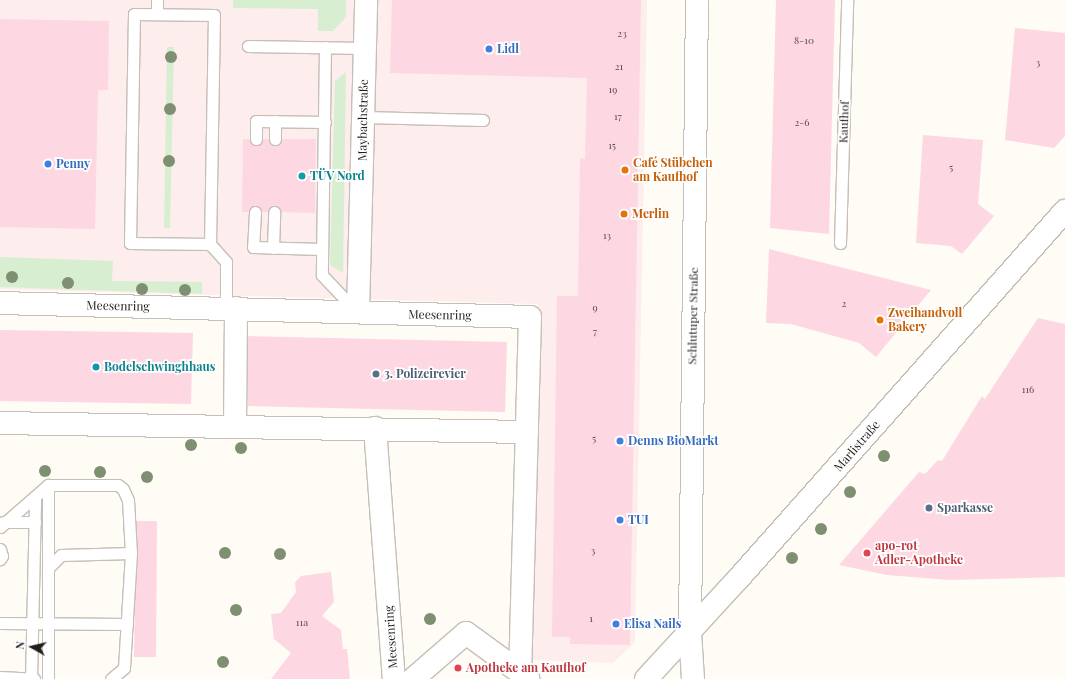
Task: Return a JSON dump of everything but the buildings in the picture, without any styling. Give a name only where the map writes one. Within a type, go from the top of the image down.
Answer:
[{"type":"street","name":"Maybachstraße","points":[[358,312],[366,0]]},
{"type":"street","name":"Schlutuper Straße","points":[[693,679],[690,632],[696,0]]},
{"type":"street","name":"Marlistraße","points":[[646,679],[690,632],[1065,211]]},
{"type":"street","name":"Meesenring","points":[[0,303],[530,317],[524,674]]},
{"type":"street","points":[[231,308],[235,427]]},
{"type":"street","points":[[0,423],[375,428],[527,432]]},
{"type":"street","name":"Meesenring","points":[[375,428],[394,679]]},
{"type":"street","name":"Meesenring","points":[[413,679],[466,633],[524,674]]},
{"type":"lane","points":[[157,0],[157,14]]},
{"type":"lane","name":"Kaufhof","points":[[840,243],[847,0]]},
{"type":"lane","points":[[210,244],[130,243],[134,14],[214,15],[210,244],[226,262],[231,308]]},
{"type":"lane","points":[[248,46],[364,48]]},
{"type":"lane","points":[[325,47],[322,275],[358,312]]},
{"type":"lane","points":[[363,117],[483,120]]},
{"type":"lane","points":[[256,139],[256,121],[325,122]]},
{"type":"lane","points":[[275,121],[275,139]]},
{"type":"lane","points":[[255,212],[253,248],[322,249]]},
{"type":"lane","points":[[274,212],[274,248]]},
{"type":"lane","points":[[48,485],[48,679]]},
{"type":"lane","points":[[1,524],[48,485],[118,485],[123,489],[128,500],[130,553],[127,624],[124,668],[111,679]]},
{"type":"lane","points":[[0,678],[32,679],[35,497]]},
{"type":"lane","points":[[1,524],[35,522]]},
{"type":"lane","points":[[0,549],[0,559]]},
{"type":"lane","points":[[48,568],[60,555],[130,553]]},
{"type":"lane","points":[[0,623],[127,624]]},
{"type":"shaded area","points":[[0,0],[647,0],[635,642],[613,663],[529,660],[538,304],[0,289]]},
{"type":"green space","points":[[233,0],[346,0],[346,17],[333,31],[318,31],[318,9],[233,8]]},
{"type":"green space","points":[[167,47],[174,47],[170,228],[164,228]]},
{"type":"green space","points":[[346,72],[343,273],[330,265],[335,81]]},
{"type":"green space","points":[[0,257],[113,261],[112,281],[202,282],[202,294],[0,287]]},
{"type":"place","name":"Lidl","points":[[489,49]]},
{"type":"place","name":"Penny","points":[[48,164]]},
{"type":"place","name":"Café Stübchen am Kaufhof","points":[[625,170]]},
{"type":"place","name":"TÜV Nord","points":[[302,176]]},
{"type":"place","name":"Merlin","points":[[624,214]]},
{"type":"place","name":"Zweihandvoll Bakery","points":[[880,320]]},
{"type":"place","name":"Bodelschwinghhaus","points":[[96,367]]},
{"type":"place","name":"3. Polizeirevier","points":[[376,374]]},
{"type":"place","name":"Denns BioMarkt","points":[[620,441]]},
{"type":"place","name":"Sparkasse","points":[[929,508]]},
{"type":"place","name":"TUI","points":[[620,520]]},
{"type":"place","name":"apo-rot Adler-Apotheke","points":[[867,553]]},
{"type":"place","name":"Elisa Nails","points":[[616,624]]},
{"type":"place","name":"Apotheke am Kaufhof","points":[[458,668]]}]
